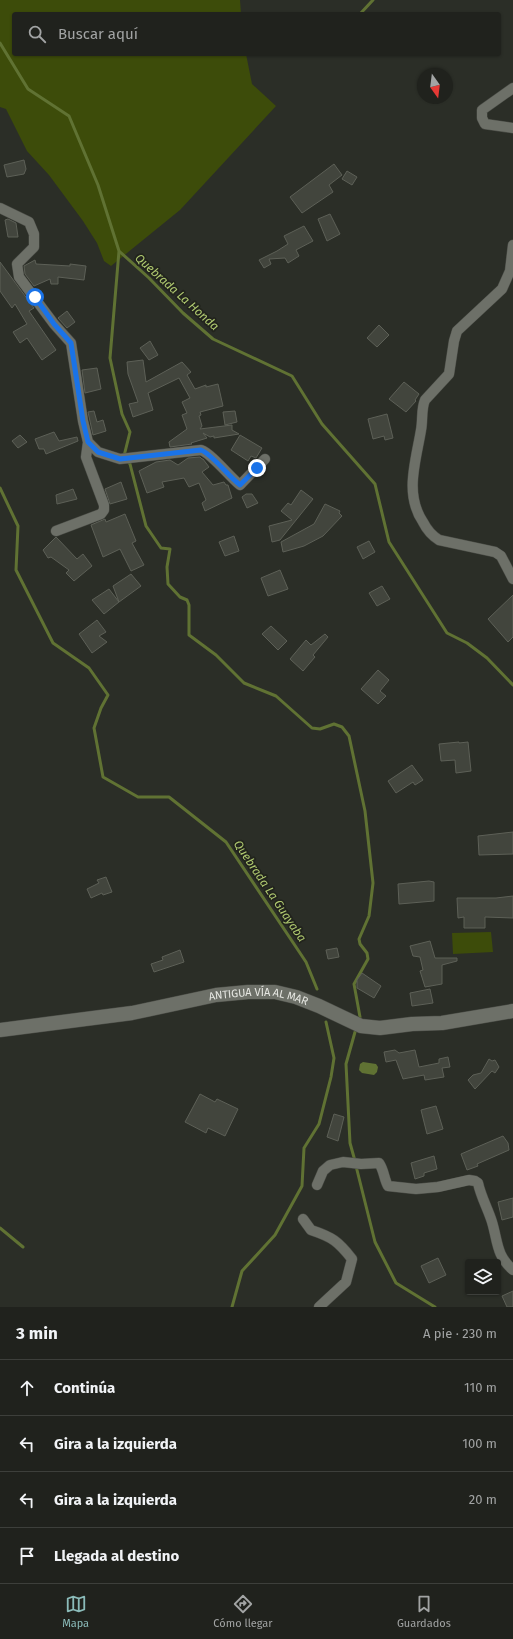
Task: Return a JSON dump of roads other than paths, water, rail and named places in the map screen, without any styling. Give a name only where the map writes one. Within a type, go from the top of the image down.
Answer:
[{"type":"main road","name":"ANTIGUA VÍA AL MAR","points":[[0,1030],[132,1013],[216,995],[248,992],[275,992],[296,997],[320,1006],[361,1026],[380,1028],[412,1024],[442,1024],[513,1011]]},
{"type":"street","points":[[513,88],[482,110],[482,118],[485,124],[513,128]]},
{"type":"street","points":[[0,208],[29,222],[34,234],[34,247],[16,264],[19,277],[54,324],[71,343],[83,421],[88,442],[86,457],[104,505],[104,510],[101,514],[56,531]]},
{"type":"street","points":[[513,245],[510,271],[502,290],[457,331],[449,374],[425,400],[423,405],[412,490],[417,512],[433,536],[439,540],[495,552],[501,556],[513,579]]},
{"type":"street","points":[[88,442],[98,452],[120,459],[201,450],[207,452],[220,467],[240,485],[265,459]]},
{"type":"street","points":[[317,1185],[323,1171],[330,1165],[342,1162],[361,1164],[379,1163],[382,1168],[384,1180],[388,1186],[396,1188],[438,1187],[469,1180],[475,1181],[478,1183],[492,1221],[498,1248],[504,1262],[513,1270]]},
{"type":"street","points":[[304,1219],[310,1230],[326,1235],[340,1244],[352,1259],[346,1282],[319,1307]]},
{"type":"waterway","points":[[362,12],[373,0]]},
{"type":"waterway","name":"Quebrada La Honda","points":[[0,43],[28,89],[69,116],[98,185],[119,251],[149,278],[183,313],[213,339],[292,376],[322,424],[375,484],[389,542],[447,633],[467,643],[487,658],[513,685]]},
{"type":"waterway","points":[[119,251],[110,358],[122,414],[130,432],[124,456]]},
{"type":"waterway","points":[[127,460],[130,464],[146,526],[161,548],[170,549],[167,567],[168,584],[180,597],[187,600],[189,605],[189,635],[216,655],[244,683],[276,696],[312,728],[320,729],[334,724],[342,727],[349,736],[365,811],[373,883],[369,916],[359,939],[360,944],[367,953],[368,959],[354,984],[360,1017]]},
{"type":"waterway","name":"Quebrada La Guayaba","points":[[0,488],[18,526],[16,570],[53,643],[89,668],[108,695],[101,708],[94,728],[103,777],[138,797],[169,797],[226,842],[306,962],[317,989]]},
{"type":"waterway","points":[[232,1307],[242,1271],[275,1235],[302,1186],[304,1148],[319,1124],[331,1077],[334,1058],[326,1022]]},
{"type":"waterway","points":[[355,1032],[346,1064],[350,1143],[355,1161]]},
{"type":"waterway","points":[[356,1166],[375,1242],[396,1283],[435,1307]]},
{"type":"waterway","points":[[0,1228],[23,1247]]}]
